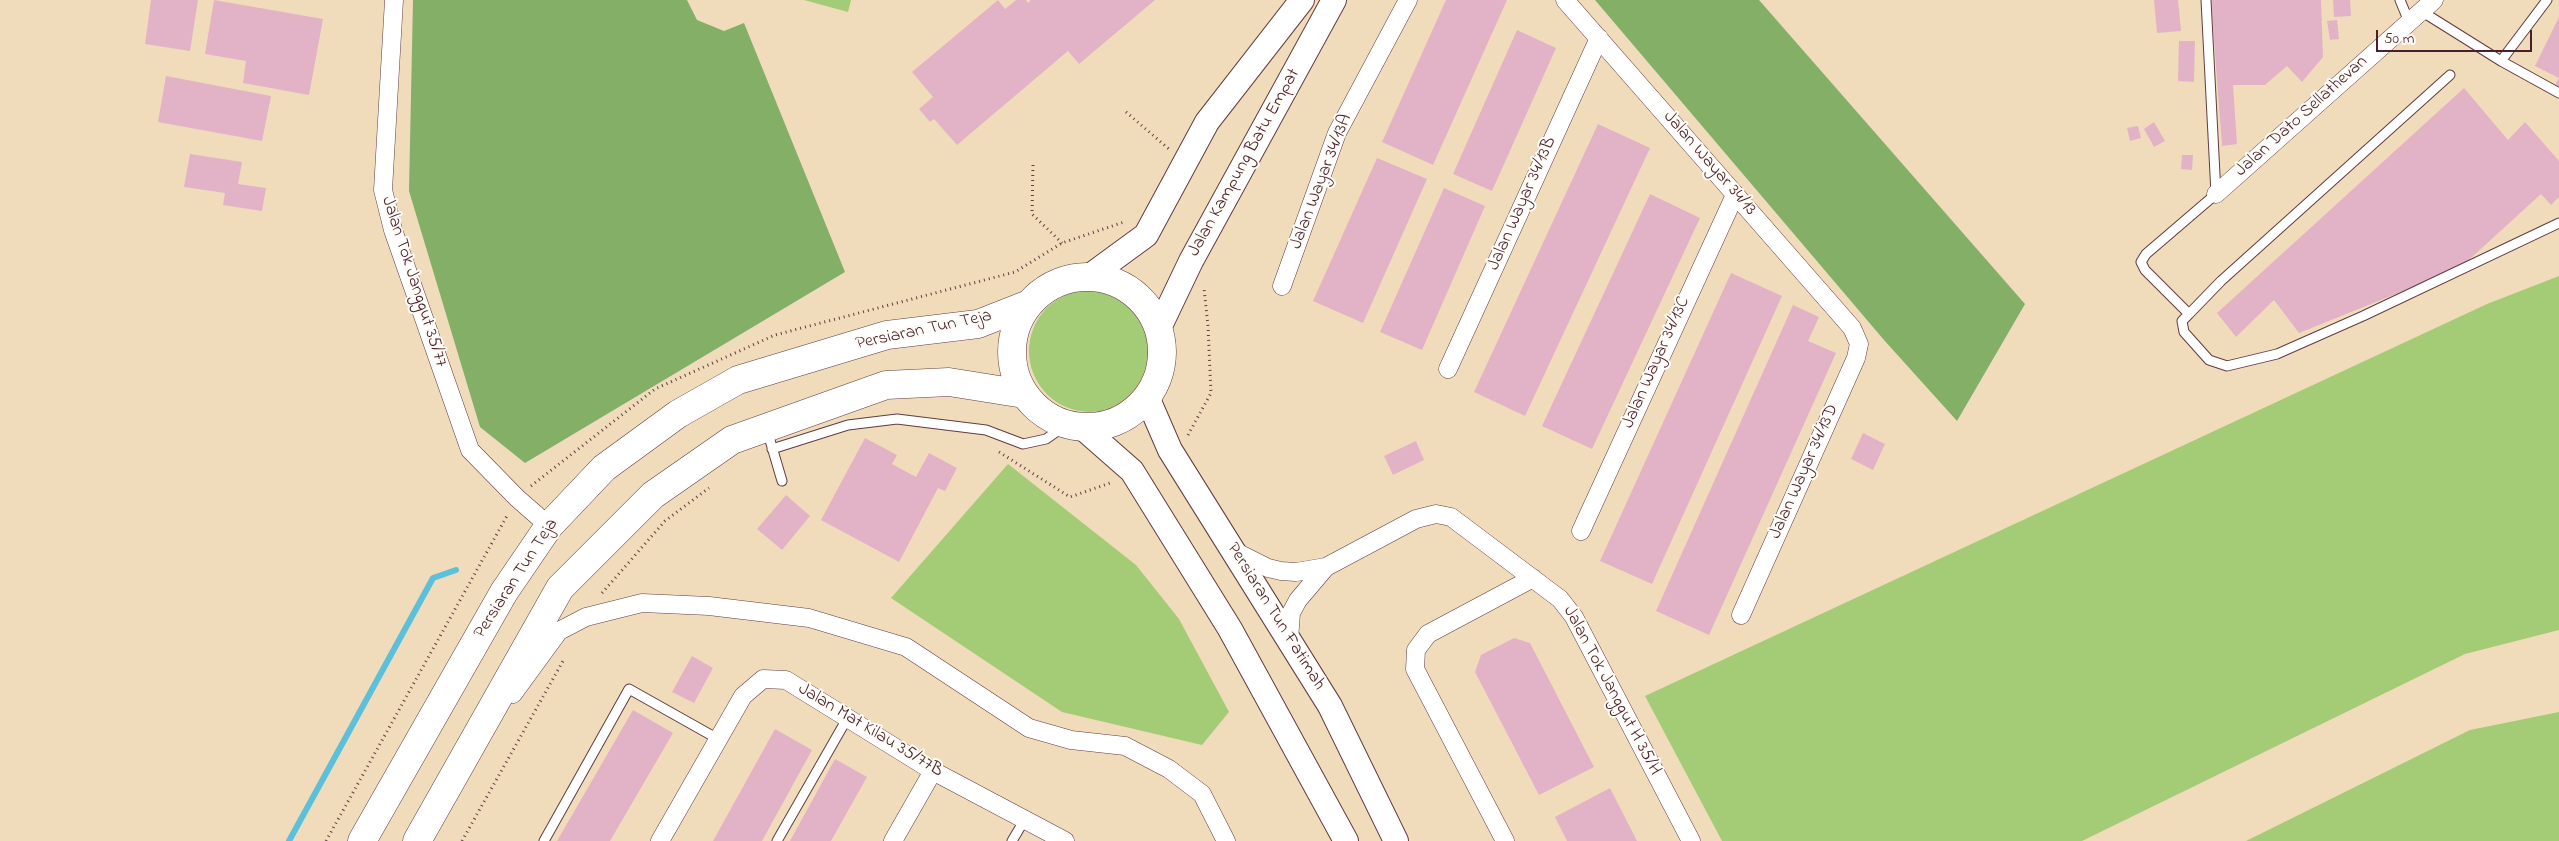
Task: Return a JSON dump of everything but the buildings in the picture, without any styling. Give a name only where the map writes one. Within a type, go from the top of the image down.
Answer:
[{"type":"main road","points":[[1090,276],[1113,281],[1133,292],[1149,308],[1159,328],[1162,349],[1160,371],[1147,398],[1137,408],[1114,423],[1075,426],[1042,413],[1024,394],[1014,369],[1012,346],[1018,324],[1029,304],[1046,288],[1068,279],[1090,276]]},
{"type":"main road","name":"Persiaran Tun Teja","points":[[362,841],[504,592],[549,526],[604,468],[678,414],[738,380],[887,334],[978,324],[1029,304]]},
{"type":"main road","points":[[417,841],[560,588],[653,494],[732,440],[769,439],[886,385],[949,382],[1024,394]]},
{"type":"street","name":"Jalan Tok Janggut 35/77","points":[[394,0],[382,190],[393,230],[470,450],[517,498],[549,526]]},
{"type":"street","points":[[1090,276],[1146,235],[1207,122],[1302,0]]},
{"type":"street","name":"Jalan Kampung Batu Empat","points":[[1159,328],[1191,261],[1334,0]]},
{"type":"street","name":"Jalan Wayar 34/13A","points":[[1282,286],[1337,133],[1408,0]]},
{"type":"street","name":"Jalan Wayar 34/13","points":[[1565,0],[1852,328]]},
{"type":"street","name":"Jalan Dato Sellathevan","points":[[2216,194],[2421,11]]},
{"type":"street","name":"Jalan Wayar 34/13B","points":[[1448,369],[1599,38]]},
{"type":"street","name":"Jalan Wayar 34/13C","points":[[1580,532],[1735,195]]},
{"type":"street","name":"Jalan Wayar 34/13D","points":[[1741,615],[1856,358],[1859,344],[1852,328]]},
{"type":"street","name":"Persiaran Tun Fatimah","points":[[1147,398],[1170,450],[1330,706],[1396,841]]},
{"type":"street","points":[[1075,426],[1132,471],[1230,629],[1346,841]]},
{"type":"street","name":"Jalan Tok Janggut H 35/H","points":[[1326,567],[1416,519],[1436,514],[1451,517],[1560,598],[1574,617],[1691,841]]},
{"type":"street","points":[[1234,550],[1268,568],[1281,571],[1296,572],[1326,567]]},
{"type":"street","points":[[1288,639],[1291,613],[1298,600],[1326,567]]},
{"type":"street","points":[[1505,841],[1415,669],[1416,650],[1428,634],[1533,578]]},
{"type":"street","points":[[461,764],[559,631],[586,617],[642,603],[709,606],[809,618],[906,647],[1029,728],[1071,740],[1125,746],[1169,769],[1202,794],[1226,841]]},
{"type":"street","name":"Jalan Mat Kilau 35/77B","points":[[660,841],[743,696],[763,679],[786,680],[933,771],[1065,841]]},
{"type":"street","points":[[893,841],[933,771]]},
{"type":"lane","points":[[2188,314],[2145,270],[2141,262],[2146,254],[2216,194],[2206,0]]},
{"type":"lane","points":[[2400,0],[2501,61],[2559,93]]},
{"type":"lane","points":[[2501,61],[2547,0]]},
{"type":"lane","points":[[2450,75],[2221,281],[2182,321],[2184,332],[2209,360],[2227,366],[2277,354],[2363,316],[2559,223]]},
{"type":"lane","points":[[782,481],[769,439],[848,425],[897,419],[986,430],[1023,444],[1046,439],[1075,426]]},
{"type":"lane","points":[[544,841],[629,689],[718,739]]},
{"type":"lane","points":[[777,841],[848,717]]},
{"type":"lane","points":[[1012,841],[1025,819]]},
{"type":"path","points":[[1126,112],[1185,163]]},
{"type":"path","points":[[1033,165],[1032,214],[1062,243]]},
{"type":"path","points":[[1191,433],[1211,393],[1208,326],[1203,283]]},
{"type":"path","points":[[995,449],[1070,497],[1117,480]]},
{"type":"path","points":[[598,598],[665,521],[712,486]]},
{"type":"path","points":[[326,841],[506,515]]},
{"type":"path","points":[[462,841],[566,655]]},
{"type":"green space","points":[[413,0],[687,0],[697,20],[724,31],[744,23],[845,272],[525,463],[480,427],[409,191]]},
{"type":"green space","points":[[804,0],[851,0],[848,12]]},
{"type":"green space","points":[[1595,0],[1759,0],[2025,304],[1957,421],[1884,340]]},
{"type":"green space","points":[[2559,276],[2559,630],[2465,654],[2082,841],[1722,841],[1645,696],[2487,304]]},
{"type":"green space","points":[[1090,290],[1102,291],[1113,295],[1124,300],[1133,308],[1141,317],[1146,328],[1150,339],[1150,363],[1146,374],[1141,385],[1133,394],[1124,402],[1113,407],[1102,411],[1090,412],[1078,411],[1067,407],[1056,402],[1047,394],[1039,385],[1034,374],[1030,363],[1029,351],[1030,339],[1034,328],[1039,317],[1047,308],[1056,300],[1067,295],[1078,291]]},
{"type":"green space","points":[[1008,464],[1136,565],[1179,619],[1229,712],[1202,745],[1062,712],[891,598]]},
{"type":"green space","points":[[2559,712],[2559,841],[2246,841],[2470,730]]},
{"type":"waterway","points":[[289,841],[433,578],[456,570]]}]
